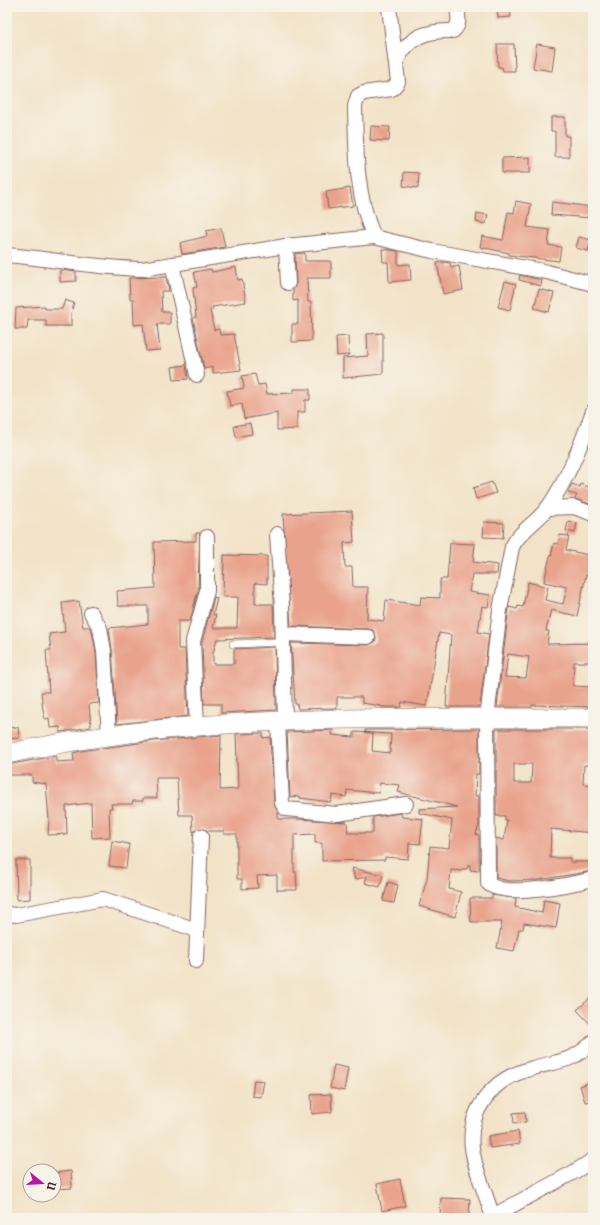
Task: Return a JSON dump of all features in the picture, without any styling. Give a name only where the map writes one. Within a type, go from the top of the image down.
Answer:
[{"type":"street","points":[[374,237],[368,224],[358,174],[356,100],[364,93],[392,89],[398,82],[389,7]]},
{"type":"street","points":[[396,62],[402,51],[412,40],[432,31],[453,31],[459,20],[457,7]]},
{"type":"street","points":[[7,255],[50,259],[119,269],[142,269],[286,246],[374,237],[432,251],[543,271],[593,284]]},
{"type":"street","points":[[286,246],[288,283]]},
{"type":"street","points":[[172,264],[197,375]]},
{"type":"street","points":[[593,411],[586,432],[559,490],[548,508],[516,538],[512,547],[500,610],[487,718],[488,883],[497,887],[536,889],[554,888],[593,879]]},
{"type":"street","points":[[548,508],[574,507],[593,514]]},
{"type":"street","points":[[277,534],[283,638],[282,803],[286,809],[337,814],[406,804]]},
{"type":"street","points":[[198,727],[193,641],[207,591],[207,538]]},
{"type":"street","points":[[91,613],[100,628],[104,650],[109,736]]},
{"type":"street","points":[[283,638],[368,637]]},
{"type":"street","points":[[7,754],[43,746],[109,736],[198,727],[282,721],[593,718]]},
{"type":"street","points":[[196,961],[201,836]]},
{"type":"street","points":[[7,914],[16,915],[102,899],[197,930]]},
{"type":"street","points":[[593,1042],[574,1058],[542,1065],[509,1076],[490,1090],[472,1120],[471,1138],[475,1164],[493,1217],[593,1160]]},
{"type":"lane","points":[[233,644],[283,638]]},
{"type":"building","points":[[497,7],[510,7],[511,17],[498,18]]},
{"type":"building","points":[[497,44],[514,44],[515,71],[503,71],[502,67],[498,67]]},
{"type":"building","points":[[537,44],[555,47],[552,71],[533,68]]},
{"type":"building","points":[[551,117],[565,117],[565,136],[569,136],[569,157],[555,157],[555,131],[551,131]]},
{"type":"building","points":[[371,126],[390,127],[389,141],[370,140]]},
{"type":"building","points":[[530,157],[530,173],[502,173],[502,158]]},
{"type":"building","points":[[404,172],[419,173],[418,188],[403,186]]},
{"type":"building","points":[[350,188],[353,206],[328,209],[326,192]]},
{"type":"building","points":[[516,201],[531,204],[527,227],[550,230],[548,245],[561,247],[559,261],[509,255],[509,253],[480,247],[482,236],[503,240],[508,212],[514,213]]},
{"type":"building","points":[[552,202],[593,207],[593,218],[551,215]]},
{"type":"building","points":[[477,213],[488,215],[486,224],[476,222]]},
{"type":"building","points":[[221,228],[225,247],[182,254],[180,243],[207,236],[206,231]]},
{"type":"building","points":[[579,237],[591,240],[588,251],[576,248]]},
{"type":"building","points":[[382,249],[398,251],[398,265],[410,264],[411,280],[389,282],[388,262],[383,262]]},
{"type":"building","points":[[305,253],[305,261],[331,261],[331,278],[307,278],[308,302],[311,302],[312,341],[292,342],[292,324],[298,324],[298,300],[293,301],[293,290],[296,283],[295,254]]},
{"type":"building","points":[[437,263],[450,263],[451,268],[459,266],[463,290],[443,294]]},
{"type":"building","points":[[236,267],[238,280],[242,279],[246,302],[212,307],[213,309],[210,310],[214,330],[219,329],[220,335],[234,334],[241,370],[213,373],[213,367],[204,369],[193,318],[196,317],[193,288],[197,287],[194,272],[211,269],[212,272]]},
{"type":"building","points":[[60,270],[76,272],[76,281],[60,282]]},
{"type":"building","points":[[520,275],[542,280],[541,286],[519,280]]},
{"type":"building","points":[[166,277],[169,291],[161,291],[162,312],[170,312],[170,324],[157,324],[160,350],[146,351],[143,324],[134,325],[133,299],[130,299],[129,278]]},
{"type":"building","points":[[505,281],[516,284],[510,310],[498,307]]},
{"type":"building","points":[[539,289],[554,293],[549,312],[534,308]]},
{"type":"building","points":[[65,300],[74,303],[71,313],[71,326],[46,326],[46,320],[28,320],[27,329],[15,329],[16,308],[45,306],[45,309],[62,309]]},
{"type":"building","points":[[383,333],[383,374],[343,378],[343,358],[368,356],[367,334]]},
{"type":"building","points":[[348,336],[349,355],[337,356],[336,337]]},
{"type":"building","points":[[186,365],[188,379],[174,380],[172,367]]},
{"type":"building","points":[[255,374],[258,385],[265,384],[267,394],[294,393],[294,389],[310,389],[310,400],[305,400],[305,412],[297,412],[297,429],[277,430],[277,413],[244,419],[242,404],[230,406],[227,391],[244,388],[242,376]]},
{"type":"building","points":[[250,423],[252,434],[236,437],[234,426]]},
{"type":"building","points":[[492,482],[496,493],[476,499],[473,488]]},
{"type":"building","points":[[572,484],[580,487],[581,484],[593,489],[593,505],[575,499],[577,495],[568,493]]},
{"type":"building","points":[[352,511],[354,542],[344,543],[345,567],[352,567],[353,587],[368,587],[367,619],[384,621],[386,600],[420,605],[421,597],[440,598],[440,579],[447,579],[450,543],[475,544],[473,562],[498,565],[497,574],[472,574],[469,592],[490,595],[488,607],[482,606],[478,632],[489,634],[480,707],[446,707],[451,635],[439,633],[427,706],[402,702],[401,707],[382,707],[362,703],[362,697],[337,697],[337,708],[298,709],[297,704],[295,704],[291,643],[368,645],[375,642],[376,637],[373,630],[368,629],[291,626],[283,514]]},
{"type":"building","points":[[568,521],[577,523],[575,533],[566,531]]},
{"type":"building","points":[[484,522],[504,523],[503,538],[483,537]]},
{"type":"building","points":[[196,533],[200,533],[198,590],[190,621],[178,621],[178,649],[185,649],[188,716],[117,724],[109,628],[148,624],[148,606],[118,606],[117,591],[155,588],[154,542],[196,541]]},
{"type":"building","points":[[560,535],[569,536],[566,550],[593,556],[593,577],[586,575],[577,616],[551,610],[546,631],[549,631],[547,644],[593,643],[593,662],[574,662],[573,686],[593,687],[593,707],[532,705],[532,707],[497,707],[509,607],[517,609],[518,606],[523,607],[528,582],[548,587],[545,600],[563,604],[567,587],[544,582],[554,543],[558,544]],"holes":[[[508,654],[529,657],[526,678],[505,677]]]},
{"type":"building","points":[[224,555],[267,556],[267,584],[255,583],[255,604],[273,604],[274,637],[217,639],[213,653],[213,664],[234,664],[234,649],[275,647],[276,710],[221,713],[221,704],[204,704],[202,642],[214,597],[217,598],[213,615],[216,615],[213,628],[237,628],[238,597],[223,597]]},
{"type":"building","points":[[79,601],[83,627],[89,627],[92,631],[96,652],[99,703],[89,704],[91,727],[60,732],[60,727],[50,728],[49,718],[45,719],[43,710],[41,692],[49,692],[46,650],[51,650],[49,634],[65,632],[62,603]]},
{"type":"building","points":[[18,727],[19,738],[7,739],[7,728]]},
{"type":"building","points":[[479,729],[479,774],[476,774],[475,796],[479,796],[479,824],[476,835],[479,835],[479,871],[470,870],[470,865],[468,865],[467,869],[462,869],[462,871],[451,870],[449,889],[461,892],[455,917],[419,906],[427,879],[430,846],[449,848],[452,820],[419,813],[419,809],[457,807],[398,792],[400,785],[380,783],[379,793],[347,790],[346,797],[332,795],[331,802],[300,798],[300,796],[290,797],[287,732],[333,730],[332,735],[354,737],[354,732],[373,733],[365,732],[365,730]],"holes":[[[373,733],[391,734],[390,753],[372,751]]]},
{"type":"building","points":[[496,729],[593,729],[593,766],[584,765],[583,784],[593,785],[593,833],[551,829],[550,858],[570,858],[570,862],[593,862],[593,871],[538,880],[509,881],[496,878],[496,838],[504,840],[507,820],[505,820],[505,816],[496,816]],"holes":[[[514,764],[532,764],[531,783],[514,783]]]},
{"type":"building","points":[[263,733],[263,738],[270,737],[274,803],[278,812],[278,819],[347,822],[348,833],[373,833],[373,817],[401,813],[402,817],[423,819],[420,844],[409,843],[408,859],[385,857],[385,860],[322,861],[322,843],[315,843],[315,834],[294,835],[294,872],[296,872],[297,890],[277,890],[277,875],[257,876],[258,888],[242,889],[242,879],[237,879],[237,834],[224,834],[224,831],[208,831],[202,828],[193,832],[192,815],[179,815],[177,778],[156,778],[157,798],[143,798],[143,801],[133,801],[132,804],[111,804],[112,808],[109,808],[110,837],[92,838],[91,803],[66,806],[67,834],[48,835],[49,820],[46,784],[32,782],[32,775],[7,775],[7,765],[56,756],[56,762],[74,761],[73,753],[81,751],[153,741],[221,735],[220,790],[238,789],[236,734]]},
{"type":"building","points":[[112,841],[129,844],[126,868],[109,866]]},
{"type":"building","points":[[16,860],[30,860],[30,899],[17,900]]},
{"type":"building","points":[[352,868],[383,875],[380,887],[365,883],[367,876],[355,880]]},
{"type":"building","points":[[388,882],[398,885],[394,903],[383,901]]},
{"type":"building","points":[[492,895],[516,898],[515,907],[542,913],[544,900],[560,903],[556,928],[524,923],[523,929],[519,929],[514,951],[497,948],[502,922],[471,922],[470,898],[492,898]]},
{"type":"building","points":[[593,995],[593,1027],[577,1010]]},
{"type":"building","points":[[334,1065],[348,1068],[344,1091],[330,1088]]},
{"type":"building","points":[[254,1080],[264,1081],[261,1097],[252,1096]]},
{"type":"building","points":[[593,1081],[593,1100],[585,1102],[580,1086]]},
{"type":"building","points":[[331,1094],[332,1112],[312,1114],[311,1095]]},
{"type":"building","points":[[525,1112],[526,1122],[514,1123],[513,1113]]},
{"type":"building","points":[[518,1131],[520,1144],[490,1148],[488,1136]]},
{"type":"building","points":[[71,1171],[72,1188],[62,1189],[62,1172]]},
{"type":"building","points":[[400,1179],[405,1206],[382,1211],[377,1184]]},
{"type":"building","points":[[441,1198],[470,1199],[469,1216],[440,1216]]}]
